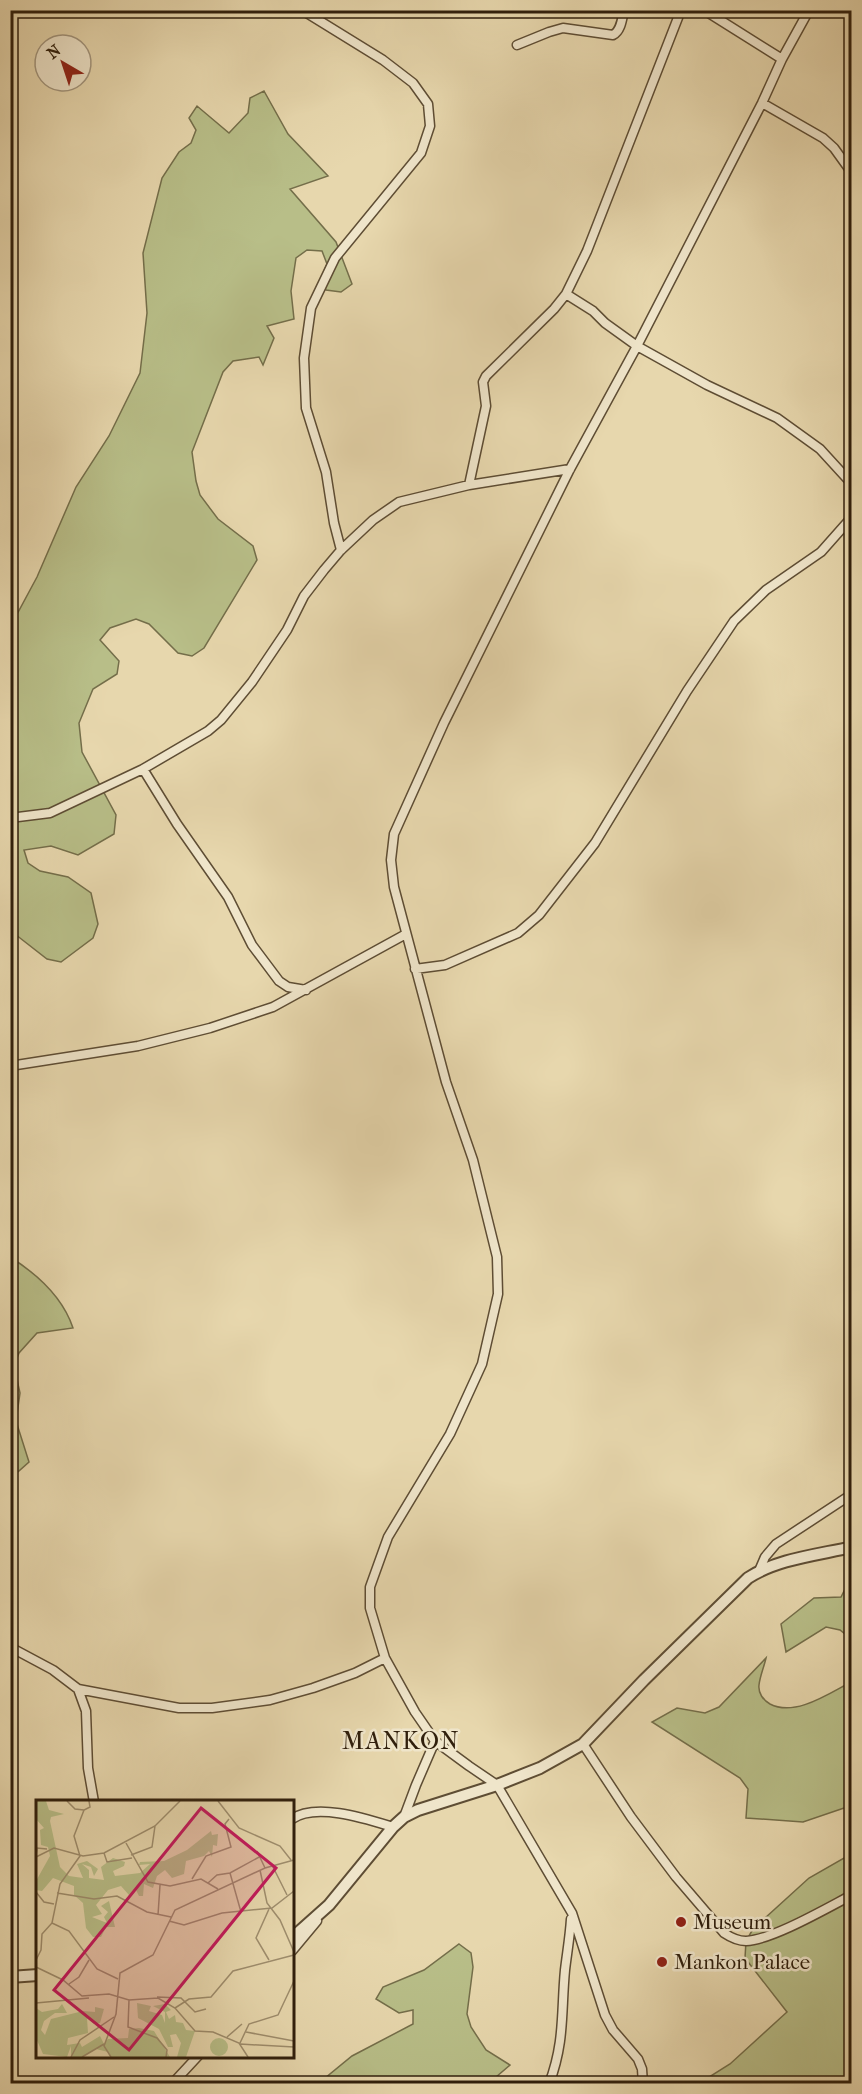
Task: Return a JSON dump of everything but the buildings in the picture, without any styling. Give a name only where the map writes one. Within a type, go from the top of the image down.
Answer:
[{"type":"street","points":[[302,10],[383,60],[413,83],[428,104],[430,126],[421,153],[335,258],[311,308],[304,358],[306,408],[326,472],[341,550]]},
{"type":"street","points":[[517,45],[563,28],[613,35],[620,28],[624,10]]},
{"type":"street","points":[[469,485],[486,406],[483,382],[486,376],[554,309],[566,294],[591,243],[681,10]]},
{"type":"street","points":[[704,10],[782,59]]},
{"type":"street","points":[[643,2084],[639,2059],[613,2030],[605,2015],[572,1913],[497,1785],[435,1741],[415,1712],[385,1658],[370,1608],[370,1587],[388,1537],[450,1434],[482,1364],[498,1294],[497,1257],[473,1160],[446,1082],[415,969],[393,878],[391,860],[394,834],[444,723],[570,469],[637,346],[809,10]]},
{"type":"street","points":[[844,10],[852,14]]},
{"type":"street","points":[[762,102],[823,138],[834,148],[852,173]]},
{"type":"street","points":[[566,294],[593,311],[605,323],[637,346],[707,385],[777,418],[820,449],[852,484]]},
{"type":"street","points":[[10,818],[50,813],[143,769],[208,731],[221,720],[252,682],[287,630],[304,596],[341,550],[373,520],[399,502],[469,485],[570,469]]},
{"type":"street","points":[[415,969],[445,965],[518,933],[539,915],[595,843],[687,691],[734,621],[766,590],[821,552],[852,518]]},
{"type":"street","points":[[143,769],[177,824],[228,897],[252,945],[279,981],[288,987],[307,990]]},
{"type":"street","points":[[10,1066],[138,1046],[210,1028],[273,1007],[406,934]]},
{"type":"street","points":[[759,1571],[765,1557],[776,1544],[852,1494]]},
{"type":"street","points":[[294,1949],[393,1827],[404,1818],[418,1810],[497,1785],[540,1768],[583,1744],[737,1588],[759,1571],[852,1547]]},
{"type":"street","points":[[10,1647],[53,1670],[78,1689],[179,1708],[212,1707],[270,1700],[355,1673],[385,1658]]},
{"type":"street","points":[[78,1689],[86,1711],[88,1768],[94,1800]]},
{"type":"street","points":[[86,1711],[93,1691]]},
{"type":"street","points":[[404,1818],[435,1741]]},
{"type":"street","points":[[583,1744],[631,1817],[676,1877],[724,1933],[731,1938],[746,1941],[769,1936],[852,1896]]},
{"type":"street","points":[[294,1818],[308,1812],[322,1812],[357,1817],[393,1827]]},
{"type":"street","points":[[294,1936],[329,1905]]},
{"type":"street","points":[[549,2084],[556,2065],[562,2034],[565,1970],[572,1913]]},
{"type":"street","points":[[10,1977],[36,1975]]},
{"type":"street","points":[[172,2084],[196,2058]]},
{"type":"green space","points":[[264,91],[288,134],[328,176],[290,189],[336,242],[352,284],[341,292],[326,290],[321,278],[327,264],[322,251],[307,250],[296,258],[291,291],[294,319],[267,326],[274,338],[263,365],[259,357],[233,361],[223,372],[192,452],[196,481],[200,495],[218,519],[253,546],[257,560],[204,648],[192,656],[178,653],[149,624],[136,619],[110,628],[100,640],[119,661],[117,674],[93,689],[79,723],[82,752],[116,815],[114,834],[78,855],[51,846],[24,850],[28,863],[40,871],[68,877],[91,893],[98,924],[93,938],[61,962],[47,959],[11,931],[10,617],[16,616],[37,577],[76,487],[109,436],[140,373],[147,313],[143,253],[162,178],[179,152],[191,143],[196,130],[189,118],[197,106],[229,133],[248,113],[250,98]]},
{"type":"green space","points":[[10,1257],[30,1271],[56,1297],[73,1328],[37,1333],[19,1353],[14,1366],[20,1393],[16,1421],[29,1462],[11,1478]]},
{"type":"green space","points":[[851,1577],[851,1639],[840,1630],[826,1627],[786,1652],[781,1624],[814,1598],[841,1597]]},
{"type":"green space","points":[[766,1658],[759,1691],[767,1702],[780,1707],[801,1706],[822,1698],[851,1682],[852,1805],[803,1822],[746,1818],[748,1789],[740,1778],[652,1722],[677,1708],[705,1713],[719,1707]]},
{"type":"green space","points":[[851,1854],[851,2083],[698,2084],[730,2064],[787,2012],[745,1958],[746,1941],[753,1929],[809,1878]]},
{"type":"green space","points":[[459,1944],[471,1953],[473,1967],[467,2014],[471,2027],[486,2050],[510,2065],[489,2083],[319,2083],[352,2056],[413,2024],[413,2010],[399,2013],[376,1999],[383,1987],[424,1970]]},
{"type":"place","name":"Museum","points":[[681,1922]]},
{"type":"place","name":"Mankon Palace","points":[[662,1962]]},
{"type":"district","name":"MANKON","points":[[401,1741]]}]
